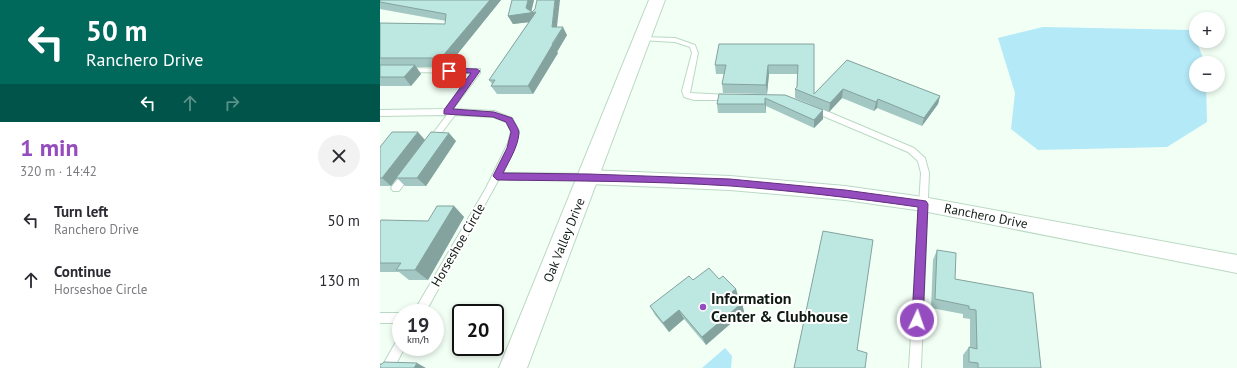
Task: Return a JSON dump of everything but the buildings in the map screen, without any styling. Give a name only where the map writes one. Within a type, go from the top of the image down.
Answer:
[{"type":"street","name":"Oak Valley Drive","points":[[513,368],[657,0]]},
{"type":"street","name":"Ranchero Drive","points":[[589,177],[785,187],[923,204],[1237,264]]},
{"type":"lane","points":[[642,39],[673,39],[685,41],[693,46],[695,53],[686,91],[687,95],[694,98],[739,98]]},
{"type":"lane","points":[[395,70],[477,71],[424,150]]},
{"type":"lane","points":[[803,104],[911,150],[922,160],[924,173],[923,204],[915,368]]},
{"type":"lane","name":"Horseshoe Circle","points":[[380,113],[450,112],[494,114],[509,120],[515,132],[511,148],[497,176],[424,304]]},
{"type":"lane","points":[[396,188],[415,163]]},
{"type":"lane","points":[[497,176],[589,177]]},
{"type":"lane","points":[[380,318],[392,318]]},
{"type":"lane","points":[[387,368],[394,356]]},
{"type":"water","points":[[1043,27],[1189,30],[1189,48],[1199,48],[1202,56],[1189,56],[1189,92],[1206,92],[1207,122],[1167,147],[1038,150],[1011,129],[1015,93],[998,38]]},
{"type":"water","points":[[725,348],[732,356],[731,368],[702,368]]},
{"type":"place","name":"Information Center & Clubhouse","points":[[703,307]]},
{"type":"route","points":[[449,71],[477,71],[447,112],[494,114],[509,120],[515,132],[511,148],[497,176],[589,177],[730,183],[845,193],[923,204],[917,320]]}]
